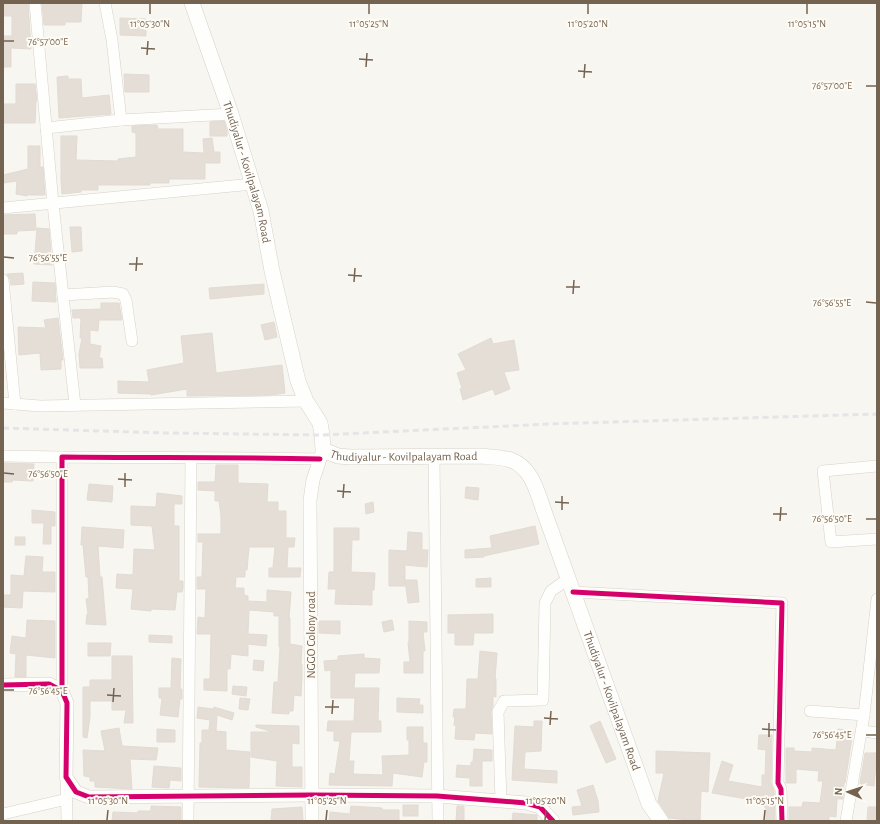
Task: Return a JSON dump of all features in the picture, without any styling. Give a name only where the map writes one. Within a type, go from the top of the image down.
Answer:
[{"type":"main road","name":"Thudiyalur - Kovilpalayam Road","points":[[192,3],[231,114],[261,212],[272,271],[298,381],[306,401],[320,423],[322,435],[321,455],[351,457],[480,456],[511,460],[522,466],[531,478],[649,804],[662,821]]},
{"type":"street","points":[[34,3],[53,204],[75,405]]},
{"type":"street","points":[[105,3],[112,40],[121,120]]},
{"type":"street","points":[[46,128],[121,120],[231,114]]},
{"type":"street","points":[[3,208],[253,184]]},
{"type":"street","points":[[3,280],[15,404]]},
{"type":"street","points":[[63,295],[113,292],[123,294],[126,300],[132,341]]},
{"type":"street","points":[[3,403],[40,406],[306,401]]},
{"type":"street","points":[[3,456],[191,458],[321,455]]},
{"type":"street","name":"NGGO Colony road","points":[[312,821],[310,500],[313,480],[321,455]]},
{"type":"street","points":[[62,457],[62,691],[67,703],[67,821]]},
{"type":"street","points":[[434,457],[438,821]]},
{"type":"street","points":[[188,821],[191,458]]},
{"type":"street","points":[[877,466],[823,471],[831,542],[877,539]]},
{"type":"street","points":[[501,801],[498,712],[504,701],[543,700],[545,603],[551,591],[570,585],[782,603],[778,783],[781,789],[782,821]]},
{"type":"street","points":[[846,821],[862,731],[877,599]]},
{"type":"street","points":[[3,685],[49,684],[62,691]]},
{"type":"street","points":[[810,711],[864,715]]},
{"type":"street","points":[[862,731],[877,733]]},
{"type":"street","points":[[66,777],[76,792],[89,797],[312,795],[437,796],[526,803],[540,807],[552,821]]},
{"type":"street","points":[[3,814],[67,799]]},
{"type":"building","points":[[3,3],[28,3],[31,49],[11,48],[11,67],[3,67],[3,36],[12,36],[12,16],[3,16]]},
{"type":"building","points":[[42,3],[82,3],[81,22],[65,22],[65,25],[44,25]]},
{"type":"building","points":[[120,18],[146,19],[146,36],[120,35]]},
{"type":"building","points":[[124,74],[149,75],[149,92],[125,92]]},
{"type":"building","points":[[68,76],[68,79],[81,79],[82,98],[109,95],[111,114],[59,118],[57,77]]},
{"type":"building","points":[[16,84],[35,84],[37,101],[35,123],[3,123],[3,104],[16,104]]},
{"type":"building","points":[[224,121],[227,136],[210,136],[210,122]]},
{"type":"building","points":[[157,125],[158,129],[183,129],[183,152],[204,153],[203,139],[212,138],[214,152],[220,152],[220,163],[205,163],[205,179],[169,179],[169,183],[150,183],[150,185],[98,185],[98,190],[81,190],[81,192],[62,194],[61,136],[77,136],[76,160],[118,161],[118,159],[136,157],[136,133],[132,132],[132,126]]},
{"type":"building","points":[[28,146],[40,146],[40,167],[43,167],[45,195],[27,196],[16,194],[17,181],[3,183],[3,175],[28,169]]},
{"type":"building","points":[[35,214],[36,230],[17,231],[17,234],[3,234],[3,215]]},
{"type":"building","points":[[70,227],[81,227],[82,251],[72,252]]},
{"type":"building","points":[[37,228],[49,229],[52,265],[34,264]]},
{"type":"building","points":[[23,273],[24,284],[11,285],[7,274]]},
{"type":"building","points":[[33,282],[55,283],[56,302],[32,301]]},
{"type":"building","points":[[264,284],[264,294],[210,299],[209,288]]},
{"type":"building","points":[[101,303],[119,303],[122,320],[99,320],[98,331],[90,330],[90,344],[101,346],[99,358],[102,358],[103,368],[80,368],[79,354],[82,338],[80,338],[81,318],[73,318],[72,310],[101,309]]},
{"type":"building","points":[[58,318],[63,360],[61,360],[61,369],[41,370],[40,353],[19,355],[18,327],[46,328],[44,320]]},
{"type":"building","points":[[274,322],[277,337],[265,340],[261,325]]},
{"type":"building","points":[[212,333],[216,373],[282,365],[285,393],[271,395],[187,396],[187,389],[151,395],[118,393],[118,381],[149,382],[147,370],[184,363],[181,336]]},
{"type":"building","points":[[491,338],[493,344],[514,340],[519,370],[504,372],[510,389],[495,395],[493,389],[463,400],[460,389],[462,388],[457,373],[466,370],[458,354]]},
{"type":"building","points":[[3,463],[34,464],[33,481],[13,480],[12,482],[3,482]]},
{"type":"building","points":[[216,465],[238,465],[238,483],[268,484],[267,502],[278,502],[278,511],[286,511],[286,538],[295,538],[294,547],[288,547],[287,568],[301,568],[300,577],[269,577],[269,568],[273,568],[275,547],[249,547],[245,577],[236,577],[235,588],[244,588],[244,595],[248,596],[248,601],[267,602],[267,590],[291,592],[289,618],[290,644],[302,646],[302,677],[301,696],[294,695],[293,711],[289,711],[289,714],[272,713],[274,682],[278,682],[280,647],[279,616],[274,616],[274,612],[249,610],[248,634],[267,635],[266,646],[248,644],[248,656],[231,654],[230,669],[227,669],[227,691],[204,690],[204,679],[210,679],[211,634],[197,634],[198,617],[205,618],[206,589],[197,589],[197,577],[202,577],[203,542],[198,542],[198,534],[221,534],[221,516],[219,501],[215,501],[215,491],[198,490],[198,482],[215,482]]},
{"type":"building","points":[[89,484],[113,486],[112,502],[87,500]]},
{"type":"building","points":[[466,487],[479,488],[478,500],[465,498]]},
{"type":"building","points":[[157,493],[182,496],[182,504],[174,504],[174,526],[179,526],[179,581],[183,581],[183,589],[182,592],[177,592],[175,610],[151,609],[151,611],[131,609],[133,589],[116,588],[117,574],[133,575],[134,549],[155,550],[152,526],[131,525],[131,506],[156,507]]},
{"type":"building","points":[[373,502],[374,512],[366,514],[365,504]]},
{"type":"building","points":[[32,510],[55,512],[55,526],[51,526],[51,544],[43,544],[44,523],[32,523]]},
{"type":"building","points":[[535,526],[539,544],[484,557],[465,558],[465,550],[492,548],[490,536]]},
{"type":"building","points":[[82,527],[124,530],[123,548],[98,546],[106,625],[86,624],[88,614],[86,599],[89,598],[88,577],[86,577],[83,545],[81,545]]},
{"type":"building","points":[[334,528],[359,528],[359,540],[352,540],[351,572],[375,573],[374,590],[372,590],[372,605],[335,604],[336,589],[328,589],[329,572],[334,572]]},
{"type":"building","points":[[408,532],[422,533],[422,550],[428,550],[427,567],[405,565],[405,586],[389,586],[389,550],[407,551]]},
{"type":"building","points":[[15,537],[25,537],[25,545],[15,545]]},
{"type":"building","points":[[26,556],[43,557],[42,572],[55,572],[55,592],[23,591],[22,608],[3,607],[3,595],[11,595],[11,575],[24,576]]},
{"type":"building","points":[[491,578],[491,587],[476,587],[476,579]]},
{"type":"building","points":[[405,580],[417,580],[419,602],[408,603]]},
{"type":"building","points":[[493,614],[493,633],[474,633],[473,645],[455,645],[455,633],[448,633],[448,615]]},
{"type":"building","points":[[27,620],[55,621],[55,658],[26,655],[26,677],[15,677],[16,654],[10,653],[12,636],[26,638]]},
{"type":"building","points":[[392,620],[394,630],[384,632],[382,622]]},
{"type":"building","points":[[319,621],[340,621],[340,634],[319,633]]},
{"type":"building","points":[[409,621],[427,622],[427,632],[423,632],[425,651],[423,651],[423,673],[404,673],[404,662],[410,662],[408,642]]},
{"type":"building","points":[[149,635],[172,636],[172,643],[149,642]]},
{"type":"building","points":[[88,643],[111,643],[110,656],[88,656]]},
{"type":"building","points":[[480,651],[497,653],[495,679],[496,697],[493,696],[493,706],[491,712],[492,734],[475,733],[474,740],[455,739],[456,726],[454,725],[455,717],[453,717],[454,709],[466,709],[467,679],[478,679]]},
{"type":"building","points":[[364,654],[364,658],[380,659],[379,673],[355,673],[354,688],[379,688],[378,721],[381,721],[381,732],[351,732],[349,761],[354,761],[353,774],[383,775],[382,756],[409,755],[407,727],[423,727],[423,743],[427,743],[427,762],[424,762],[422,777],[393,773],[392,786],[329,785],[330,773],[335,774],[340,741],[334,741],[334,731],[327,731],[328,721],[354,721],[355,698],[331,698],[331,670],[325,671],[324,661],[338,660],[338,656]]},
{"type":"building","points":[[112,656],[132,656],[133,723],[124,723],[126,710],[112,710],[112,701],[90,701],[90,717],[87,738],[83,737],[83,687],[90,687],[90,680],[112,680]]},
{"type":"building","points":[[172,658],[181,659],[180,689],[182,689],[182,699],[180,699],[178,717],[160,715],[162,698],[159,698],[159,688],[171,688]]},
{"type":"building","points":[[254,660],[264,661],[263,671],[253,670]]},
{"type":"building","points":[[233,686],[247,687],[246,696],[232,694]]},
{"type":"building","points":[[240,698],[250,699],[248,710],[239,709]]},
{"type":"building","points":[[397,698],[420,699],[419,705],[423,705],[423,713],[397,712]]},
{"type":"building","points":[[198,707],[213,709],[214,707],[234,713],[232,720],[217,715],[216,731],[226,732],[226,750],[250,752],[249,788],[199,787],[200,743],[202,743],[202,730],[209,730],[210,720],[197,718]]},
{"type":"building","points":[[534,721],[542,721],[541,751],[525,752],[524,769],[557,771],[557,783],[512,780],[515,726],[534,727]]},
{"type":"building","points":[[600,721],[616,759],[606,763],[590,726]]},
{"type":"building","points":[[256,725],[299,726],[299,744],[292,743],[292,767],[302,767],[302,787],[276,786],[277,761],[251,757],[251,732],[273,732],[256,727]]},
{"type":"building","points":[[119,728],[122,746],[158,748],[156,760],[130,759],[132,789],[95,787],[95,781],[90,781],[90,777],[84,776],[83,750],[105,751],[101,731]]},
{"type":"building","points":[[157,729],[175,730],[175,742],[157,742]]},
{"type":"building","points":[[838,729],[853,731],[844,783],[843,799],[837,799],[836,817],[829,816],[829,821],[789,821],[789,807],[802,807],[803,802],[820,803],[823,781],[818,781],[819,771],[796,769],[796,783],[786,783],[786,748],[794,748],[794,751],[812,752],[812,748],[836,750]]},
{"type":"building","points":[[759,735],[772,735],[771,783],[774,791],[775,821],[766,821],[766,807],[764,807],[764,802],[712,793],[722,761],[733,765],[728,781],[762,787],[762,775],[765,775],[766,750],[758,749]]},
{"type":"building","points":[[474,749],[492,750],[492,761],[482,761],[482,786],[470,786],[470,778],[456,777],[457,765],[471,766],[471,762],[473,762]]},
{"type":"building","points":[[656,751],[710,753],[708,792],[701,791],[700,821],[669,818],[658,801],[664,773],[656,773]]},
{"type":"building","points":[[865,753],[877,753],[874,786],[860,783]]},
{"type":"building","points":[[154,766],[181,768],[181,781],[170,780],[169,788],[152,787]]},
{"type":"building","points":[[593,785],[598,801],[599,812],[573,815],[572,807],[582,806],[577,790]]},
{"type":"building","points":[[403,805],[418,805],[418,816],[403,816]]},
{"type":"building","points":[[151,806],[181,807],[181,821],[112,821],[113,812],[138,813],[138,811],[151,811]]},
{"type":"building","points":[[351,806],[382,808],[382,810],[399,810],[399,821],[329,821],[330,812],[350,814]]},
{"type":"building","points":[[457,806],[464,806],[464,821],[456,821]]},
{"type":"building","points":[[302,807],[303,821],[271,821],[272,809]]},
{"type":"building","points":[[868,807],[877,807],[877,821],[867,821]]},
{"type":"building","points":[[513,813],[537,815],[537,821],[512,821]]},
{"type":"railway","points":[[3,428],[166,433],[322,435],[548,424],[877,414]]},
{"type":"cycle path","points":[[62,691],[62,457],[320,459]]},
{"type":"cycle path","points":[[573,592],[782,603],[778,783],[781,789],[782,821]]},
{"type":"cycle path","points":[[3,685],[49,684],[62,691],[67,703],[66,777],[76,792],[89,797],[312,795],[437,796],[526,803],[540,807],[553,821]]}]
